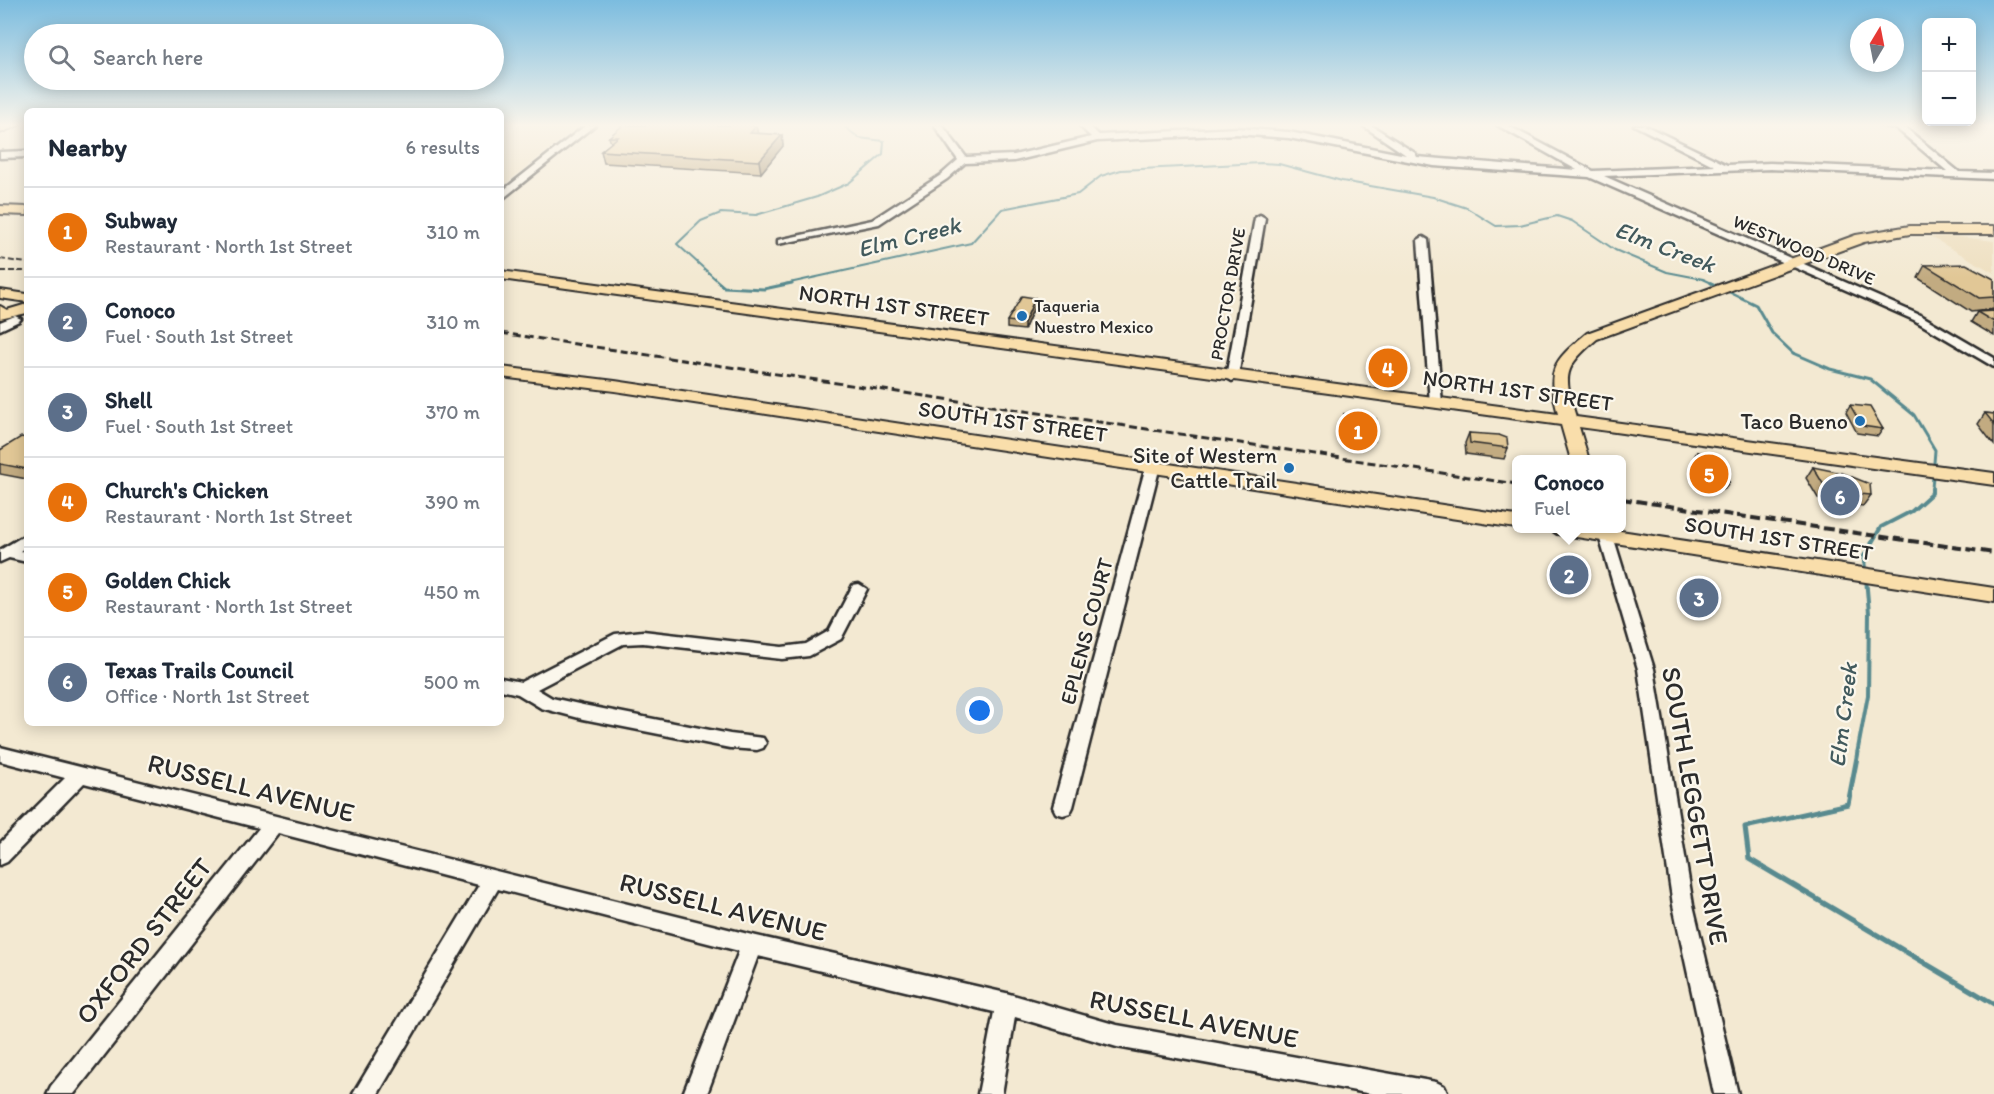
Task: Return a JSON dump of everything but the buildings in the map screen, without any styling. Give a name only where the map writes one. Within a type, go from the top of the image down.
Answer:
[{"type":"main road","points":[[0,210],[24,211]]},
{"type":"main road","points":[[1579,455],[1558,384],[1568,356],[1592,336],[1861,238],[1886,233],[1936,229],[1994,230]]},
{"type":"main road","name":"NORTH 1ST STREET","points":[[504,275],[1232,377],[1994,479]]},
{"type":"main road","points":[[0,294],[16,311]]},
{"type":"main road","name":"SOUTH 1ST STREET","points":[[504,372],[638,389],[1512,521]]},
{"type":"main road","name":"SOUTH 1ST STREET","points":[[1611,533],[1833,571],[1994,595]]},
{"type":"street","points":[[504,195],[527,176]]},
{"type":"street","points":[[782,242],[875,222],[945,176]]},
{"type":"street","points":[[1569,176],[1639,195]]},
{"type":"street","name":"WESTWOOD DRIVE","points":[[1596,176],[1918,318],[1994,363]]},
{"type":"street","points":[[1606,176],[1608,181]]},
{"type":"street","name":"PROCTOR DRIVE","points":[[1232,377],[1260,218]]},
{"type":"street","points":[[1423,240],[1436,403]]},
{"type":"street","name":"EPLENS COURT","points":[[1063,807],[1153,466]]},
{"type":"street","name":"SOUTH LEGGETT DRIVE","points":[[1605,533],[1646,669],[1683,905],[1726,1094]]},
{"type":"street","points":[[4,555],[24,541]]},
{"type":"street","points":[[4,555],[24,557]]},
{"type":"street","points":[[523,689],[621,638],[643,636],[782,653],[808,650],[835,635],[859,589]]},
{"type":"street","points":[[504,685],[523,689],[547,703],[583,712],[730,741],[757,743]]},
{"type":"street","name":"RUSSELL AVENUE","points":[[0,754],[752,945],[1006,1004],[1118,1036],[1412,1092],[1436,1094]]},
{"type":"street","points":[[0,856],[80,775]]},
{"type":"street","name":"OXFORD STREET","points":[[59,1094],[274,823]]},
{"type":"street","points":[[365,1094],[494,878]]},
{"type":"street","points":[[695,1094],[752,945]]},
{"type":"street","points":[[990,1094],[1006,1004]]},
{"type":"shaded area","points":[[504,176],[515,176],[504,185]]},
{"type":"shaded area","points":[[1952,236],[1994,241],[1994,273],[1931,237]]},
{"type":"waterway","name":"Elm Creek","points":[[721,284],[677,244],[701,221],[721,213],[756,215],[817,197],[849,183],[857,176]]},
{"type":"waterway","name":"Elm Creek","points":[[785,284],[971,243],[1002,209],[1078,194],[1101,176]]},
{"type":"waterway","name":"Elm Creek","points":[[1324,176],[1433,197],[1467,208],[1496,226],[1520,225],[1557,216],[1572,221],[1615,250],[1667,272],[1703,279],[1714,284]]},
{"type":"waterway","name":"Elm Creek","points":[[719,283],[724,287],[764,289],[792,283]]},
{"type":"waterway","name":"Elm Creek","points":[[1711,283],[1756,305],[1772,333],[1793,353],[1830,369],[1870,379],[1914,415],[1935,450],[1932,489]]},
{"type":"waterway","name":"Elm Creek","points":[[1865,571],[1864,556],[1881,527],[1912,511],[1932,493],[1932,489]]},
{"type":"waterway","name":"Elm Creek","points":[[1857,754],[1868,695],[1869,613],[1866,578]]},
{"type":"waterway","name":"Elm Creek","points":[[1858,752],[1848,804],[1745,827],[1749,859],[1994,1004]]},
{"type":"railway","points":[[0,259],[24,263]]},
{"type":"railway","points":[[0,271],[24,271]]},
{"type":"railway","points":[[504,333],[1512,483]]},
{"type":"railway","points":[[1626,500],[1994,553]]},
{"type":"place","name":"Taqueria Nuestro Mexico","points":[[1022,316]]},
{"type":"place","name":"Church's Chicken","points":[[1388,368]]},
{"type":"place","name":"Taco Bueno","points":[[1860,421]]},
{"type":"place","name":"Subway","points":[[1358,431]]},
{"type":"place","name":"Site of Western Cattle Trail","points":[[1289,468]]},
{"type":"place","name":"Golden Chick","points":[[1709,474]]},
{"type":"place","name":"Texas Trails Council","points":[[1840,496]]},
{"type":"place","name":"Conoco","points":[[1569,575]]},
{"type":"place","name":"Shell","points":[[1699,598]]}]
